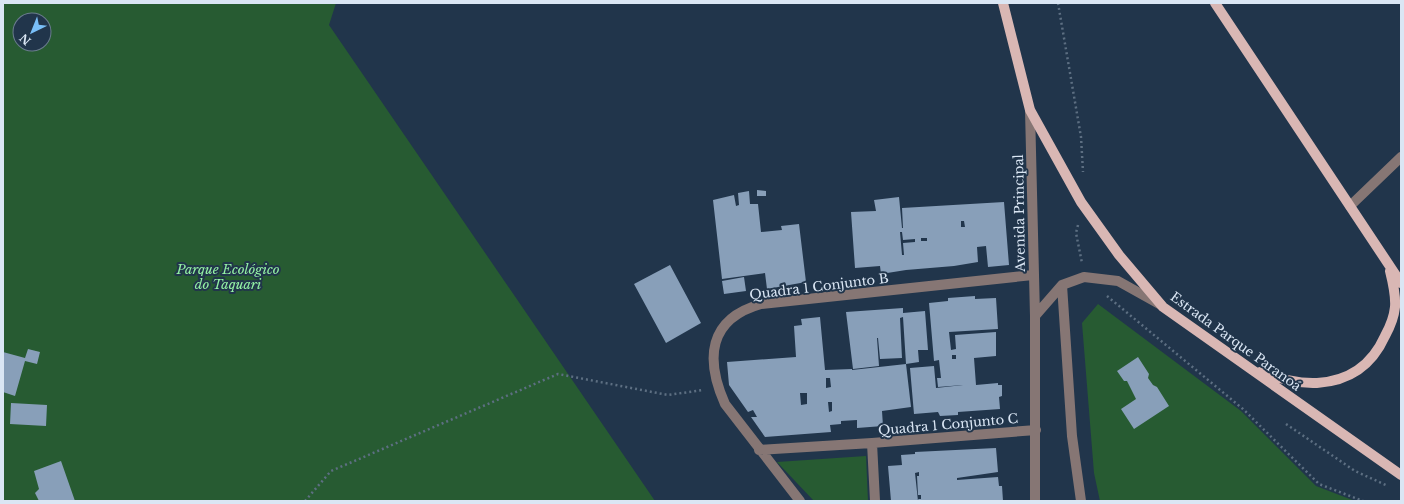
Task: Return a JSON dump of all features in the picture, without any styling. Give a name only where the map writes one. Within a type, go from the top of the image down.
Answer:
[{"type":"main road","name":"Estrada Parque Paranoá","points":[[1003,3],[1030,110],[1081,202],[1119,255],[1163,307],[1401,474]]},
{"type":"main road","points":[[1214,3],[1350,206],[1388,266],[1401,283]]},
{"type":"main road","points":[[1252,370],[1294,382],[1315,383],[1333,382],[1349,376],[1362,368],[1379,350],[1390,327],[1395,308],[1394,290],[1388,266]]},
{"type":"street","name":"Avenida Principal","points":[[1030,110],[1035,316],[1035,501]]},
{"type":"street","points":[[1350,206],[1401,157]]},
{"type":"street","name":"Quadra 1 Conjunto B","points":[[800,501],[759,450],[725,404],[718,388],[713,362],[714,347],[717,336],[738,313],[745,308],[761,304],[1033,275]]},
{"type":"street","points":[[1035,316],[1062,285],[1084,277],[1118,281],[1163,307]]},
{"type":"street","points":[[1062,285],[1072,436],[1081,501]]},
{"type":"street","name":"Quadra 1 Conjunto C","points":[[875,501],[872,443],[1036,430]]},
{"type":"street","points":[[759,450],[872,443]]},
{"type":"path","points":[[305,501],[331,471],[558,374],[668,395],[718,388]]},
{"type":"path","points":[[1286,424],[1355,471],[1394,490]]},
{"type":"green space","name":"Parque Ecológico do Taquari","points":[[3,3],[336,3],[329,25],[655,501],[3,501]]},
{"type":"green space","points":[[1098,304],[1241,411],[1316,486],[1355,501],[1100,501],[1094,473],[1082,323]]},
{"type":"green space","points":[[866,456],[868,501],[814,501],[777,462]]},
{"type":"building","points":[[757,190],[766,191],[766,196],[757,196]]},
{"type":"building","points":[[749,191],[750,204],[758,204],[761,232],[782,230],[781,226],[799,224],[806,282],[767,289],[765,273],[722,279],[713,200],[734,195],[736,206],[739,205],[738,193]]},
{"type":"building","points":[[899,197],[902,228],[902,208],[1004,202],[1009,265],[988,267],[986,246],[977,247],[978,262],[881,274],[880,266],[855,268],[851,212],[876,211],[874,200]],"holes":[[[961,221],[964,221],[965,227],[961,227]],[[900,232],[902,232],[903,240],[915,239],[915,242],[903,243],[904,255],[902,255]],[[921,238],[927,238],[927,241],[921,241]]]},
{"type":"building","points":[[670,265],[701,323],[666,343],[634,284]]},
{"type":"building","points":[[744,277],[746,291],[724,294],[722,281]]},
{"type":"building","points":[[975,296],[975,299],[996,298],[998,329],[949,332],[951,350],[956,349],[955,335],[996,332],[996,356],[974,358],[976,385],[998,383],[998,385],[1002,385],[1002,396],[999,397],[1000,409],[958,412],[958,415],[940,416],[938,412],[914,414],[910,368],[934,366],[936,388],[963,385],[938,387],[937,378],[941,378],[939,360],[934,361],[929,303],[948,301],[948,298]],"holes":[[[952,355],[956,355],[956,359],[952,359]]]},
{"type":"building","points":[[903,308],[903,313],[925,311],[928,350],[918,350],[919,362],[906,364],[903,317],[900,318],[902,358],[880,359],[877,338],[879,366],[853,369],[846,312]]},
{"type":"building","points":[[820,317],[825,370],[852,370],[906,364],[911,407],[882,411],[883,426],[857,428],[857,420],[841,421],[841,424],[830,425],[831,432],[765,437],[751,417],[757,417],[753,410],[748,412],[729,385],[727,362],[796,357],[794,326],[802,325],[801,319]],"holes":[[[826,378],[830,378],[831,387],[826,388]],[[800,393],[807,393],[807,404],[801,405]],[[828,402],[832,402],[832,411],[829,412]]]},
{"type":"building","points":[[28,349],[40,352],[37,364],[25,361],[15,396],[3,392],[3,352],[25,358]]},
{"type":"building","points":[[1138,357],[1149,374],[1148,378],[1153,385],[1157,387],[1169,406],[1134,429],[1121,409],[1136,399],[1127,381],[1124,381],[1117,371]]},
{"type":"building","points":[[11,403],[47,405],[46,426],[10,424]]},
{"type":"building","points":[[996,448],[998,472],[957,478],[957,480],[998,477],[999,486],[1002,486],[1003,501],[919,501],[918,499],[921,499],[921,495],[918,495],[917,476],[919,476],[919,472],[915,473],[918,501],[891,501],[888,466],[902,465],[901,455],[915,454],[915,452]]},
{"type":"building","points":[[61,461],[75,501],[39,501],[35,493],[39,489],[34,471]]}]
